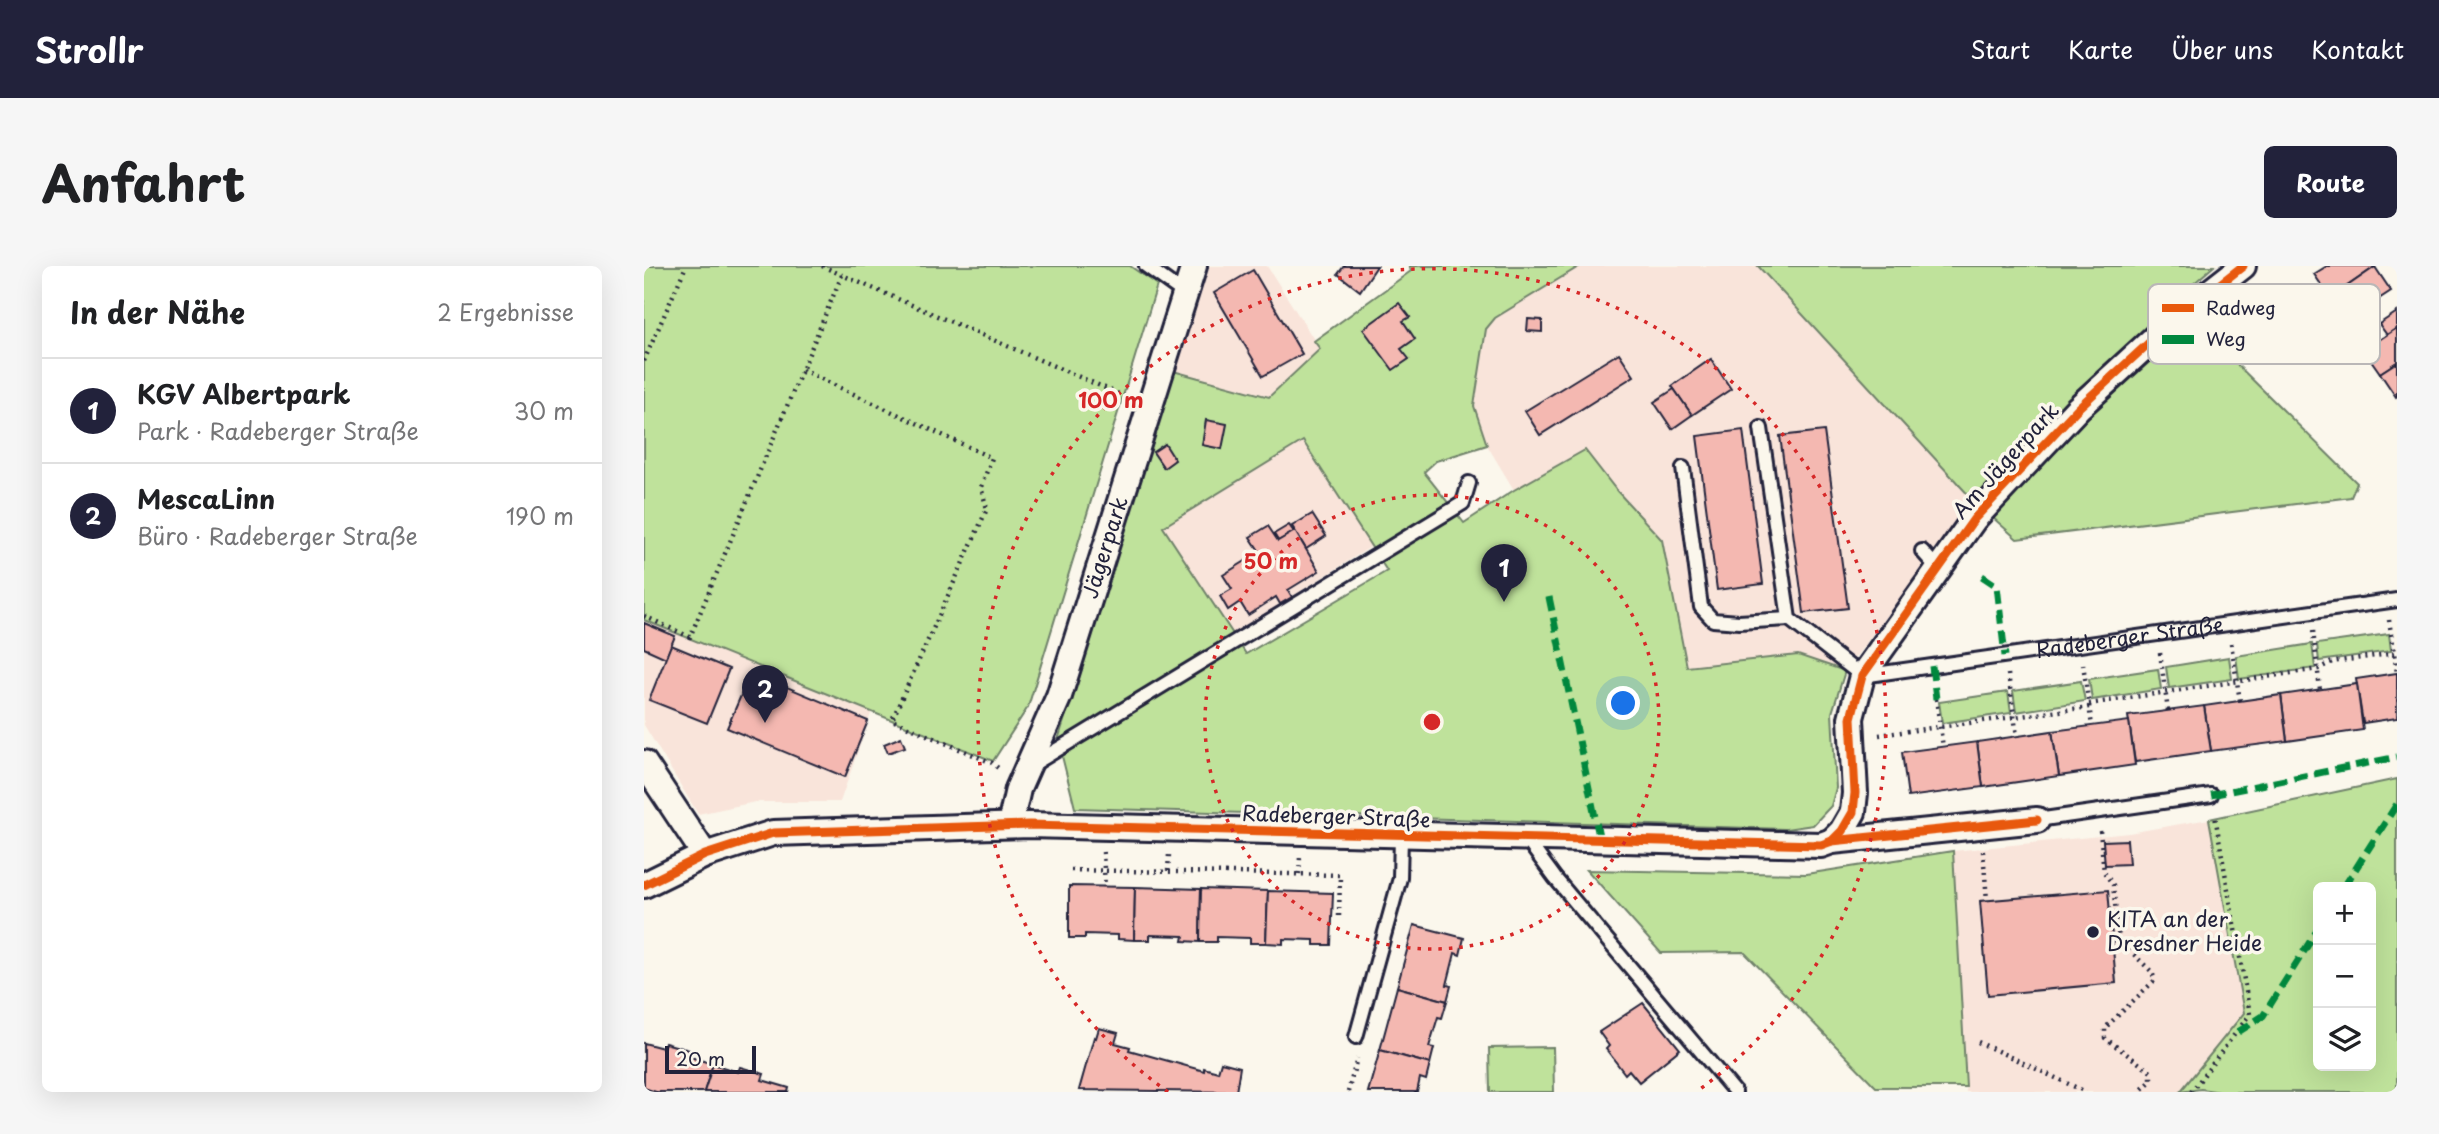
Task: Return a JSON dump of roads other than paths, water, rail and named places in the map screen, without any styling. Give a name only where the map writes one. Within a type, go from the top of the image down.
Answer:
[{"type":"street","name":"Jägerpark","points":[[1010,825],[1023,777],[1059,696],[1194,266]]},
{"type":"street","name":"Am Jägerpark","points":[[2220,284],[2243,266]]},
{"type":"street","name":"Am Jägerpark","points":[[1832,841],[1842,831],[1853,812],[1855,793],[1852,718],[1862,676],[1930,560],[1974,519],[2078,408],[2148,344]]},
{"type":"street","points":[[644,763],[705,855]]},
{"type":"street","name":"Radeberger Straße","points":[[644,885],[705,855],[773,832],[1010,825],[1528,840],[1821,845],[1832,841],[2036,820]]},
{"type":"lane","points":[[1146,266],[1185,294]]},
{"type":"lane","points":[[1761,428],[1789,619]]},
{"type":"lane","points":[[1683,468],[1701,607],[1713,620],[1739,622],[1789,619],[1862,676]]},
{"type":"lane","points":[[1023,777],[1463,503],[1469,483]]},
{"type":"lane","name":"Radeberger Straße","points":[[1862,676],[2391,601]]},
{"type":"lane","points":[[2036,820],[2211,795]]},
{"type":"lane","points":[[1356,1037],[1400,878],[1401,836]]},
{"type":"lane","points":[[1528,840],[1555,878],[1735,1092]]},
{"type":"place","name":"KGV Albertpark","points":[[1504,602]]},
{"type":"place","name":"MescaLinn","points":[[765,723]]},
{"type":"place","name":"KITA an der Dresdner Heide","points":[[2093,932]]}]
